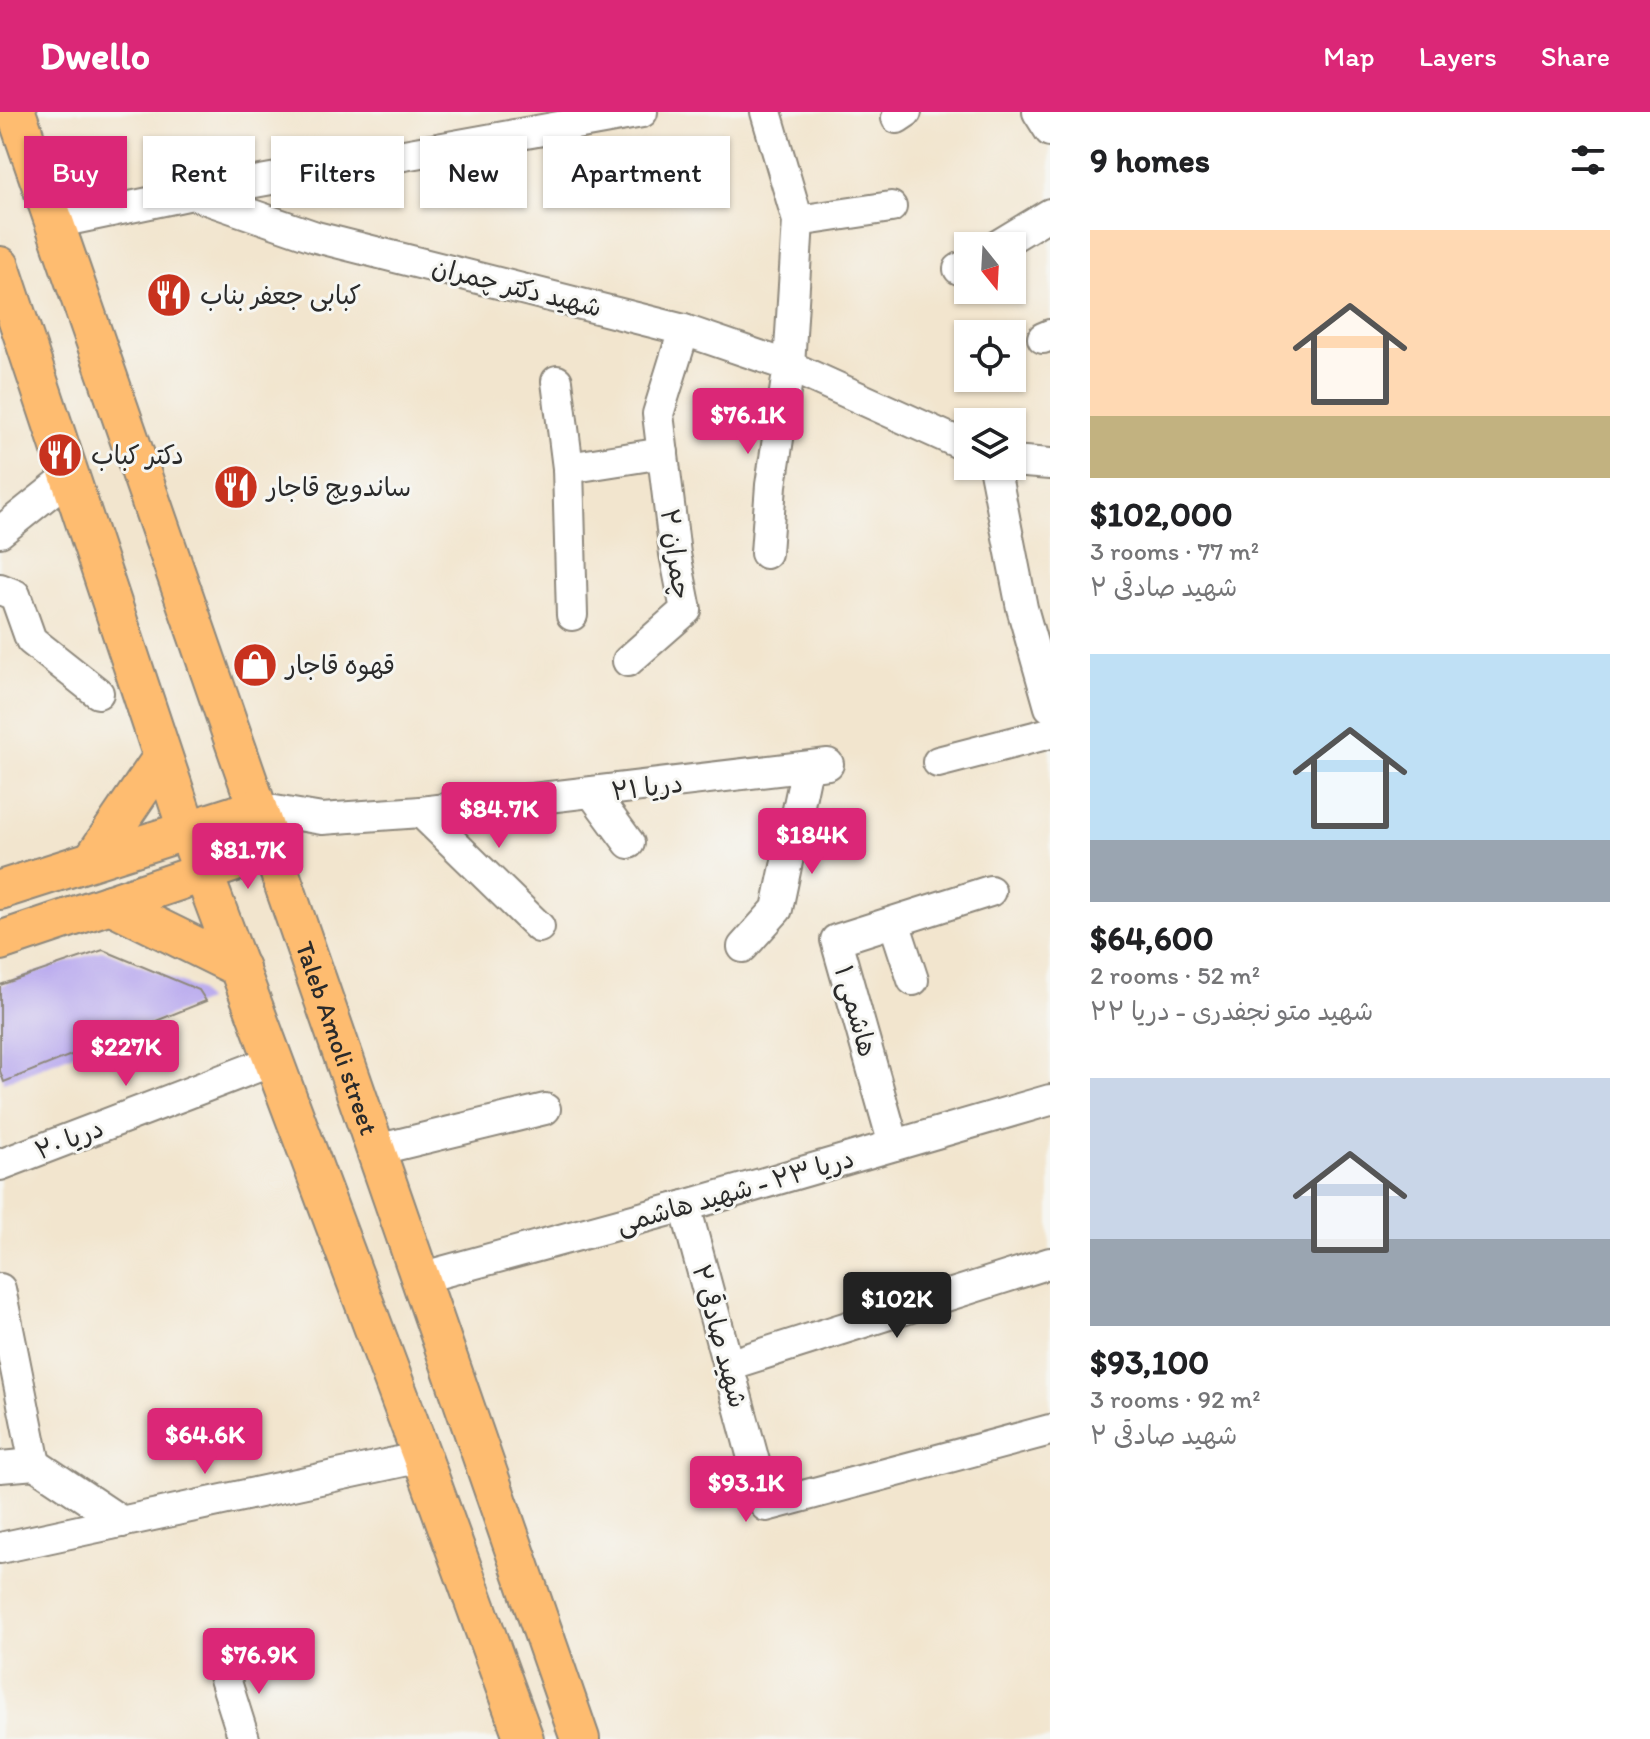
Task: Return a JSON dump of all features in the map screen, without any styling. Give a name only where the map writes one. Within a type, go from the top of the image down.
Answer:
[{"type":"main road","name":"Taleb Amoli street","points":[[16,112],[580,1739]]},
{"type":"main road","points":[[0,266],[10,328],[70,476],[188,832],[524,1739]]},
{"type":"main road","points":[[94,858],[162,758]]},
{"type":"main road","points":[[0,890],[257,808]]},
{"type":"main road","points":[[0,941],[271,850]]},
{"type":"main road","points":[[110,904],[240,968]]},
{"type":"street","points":[[255,183],[642,112]]},
{"type":"street","points":[[766,112],[798,221],[789,366],[771,485],[766,553]]},
{"type":"street","points":[[1038,112],[1050,131]]},
{"type":"street","points":[[54,223],[143,204]]},
{"type":"street","points":[[798,221],[891,207]]},
{"type":"street","name":"شهید دکتر چمران","points":[[232,208],[316,237],[684,330],[789,366],[954,441]]},
{"type":"street","points":[[1020,232],[1050,214]]},
{"type":"street","name":"چمران ۲","points":[[628,661],[686,610],[675,554],[658,414],[684,330]]},
{"type":"street","points":[[557,381],[568,468],[572,615]]},
{"type":"street","points":[[568,468],[663,453]]},
{"type":"street","points":[[1026,462],[1050,464]]},
{"type":"street","points":[[0,532],[70,476]]},
{"type":"street","points":[[997,480],[1022,608],[1050,707]]},
{"type":"street","points":[[0,589],[15,595],[31,640],[98,693]]},
{"type":"street","points":[[938,762],[1050,733]]},
{"type":"street","name":"دریا ۲۱","points":[[257,808],[322,819],[421,812],[817,766],[777,909],[743,947]]},
{"type":"street","points":[[593,794],[629,843]]},
{"type":"street","points":[[421,812],[539,927]]},
{"type":"street","name":"دریا ۲۱","points":[[271,850],[322,819]]},
{"type":"street","name":"هاشمی ۱","points":[[894,1145],[836,940],[990,891]]},
{"type":"street","points":[[894,922],[913,980]]},
{"type":"street","name":"دریا ۲۰","points":[[0,1165],[272,1061]]},
{"type":"street","name":"دریا ۲۳ - شهید هاشمی","points":[[420,1278],[685,1206],[1050,1100]]},
{"type":"street","points":[[376,1150],[545,1109]]},
{"type":"street","name":"شهید صادقی ۲","points":[[685,1206],[766,1506],[1050,1430]]},
{"type":"street","points":[[728,1365],[1050,1263]]},
{"type":"street","points":[[0,1289],[35,1464]]},
{"type":"street","points":[[0,1548],[422,1457]]},
{"type":"street","points":[[0,1467],[35,1464],[122,1522]]},
{"type":"street","points":[[222,1669],[244,1739]]},
{"type":"building","points":[[103,950],[199,990],[206,1001],[4,1082],[0,1071],[0,985]]},
{"type":"place","name":"کبابی جعفر بناب","points":[[169,295]]},
{"type":"place","name":"دكتر كباب","points":[[60,455]]},
{"type":"place","name":"ساندویچ قاجار","points":[[236,487]]},
{"type":"place","name":"قهوه قاجار","points":[[255,665]]}]
